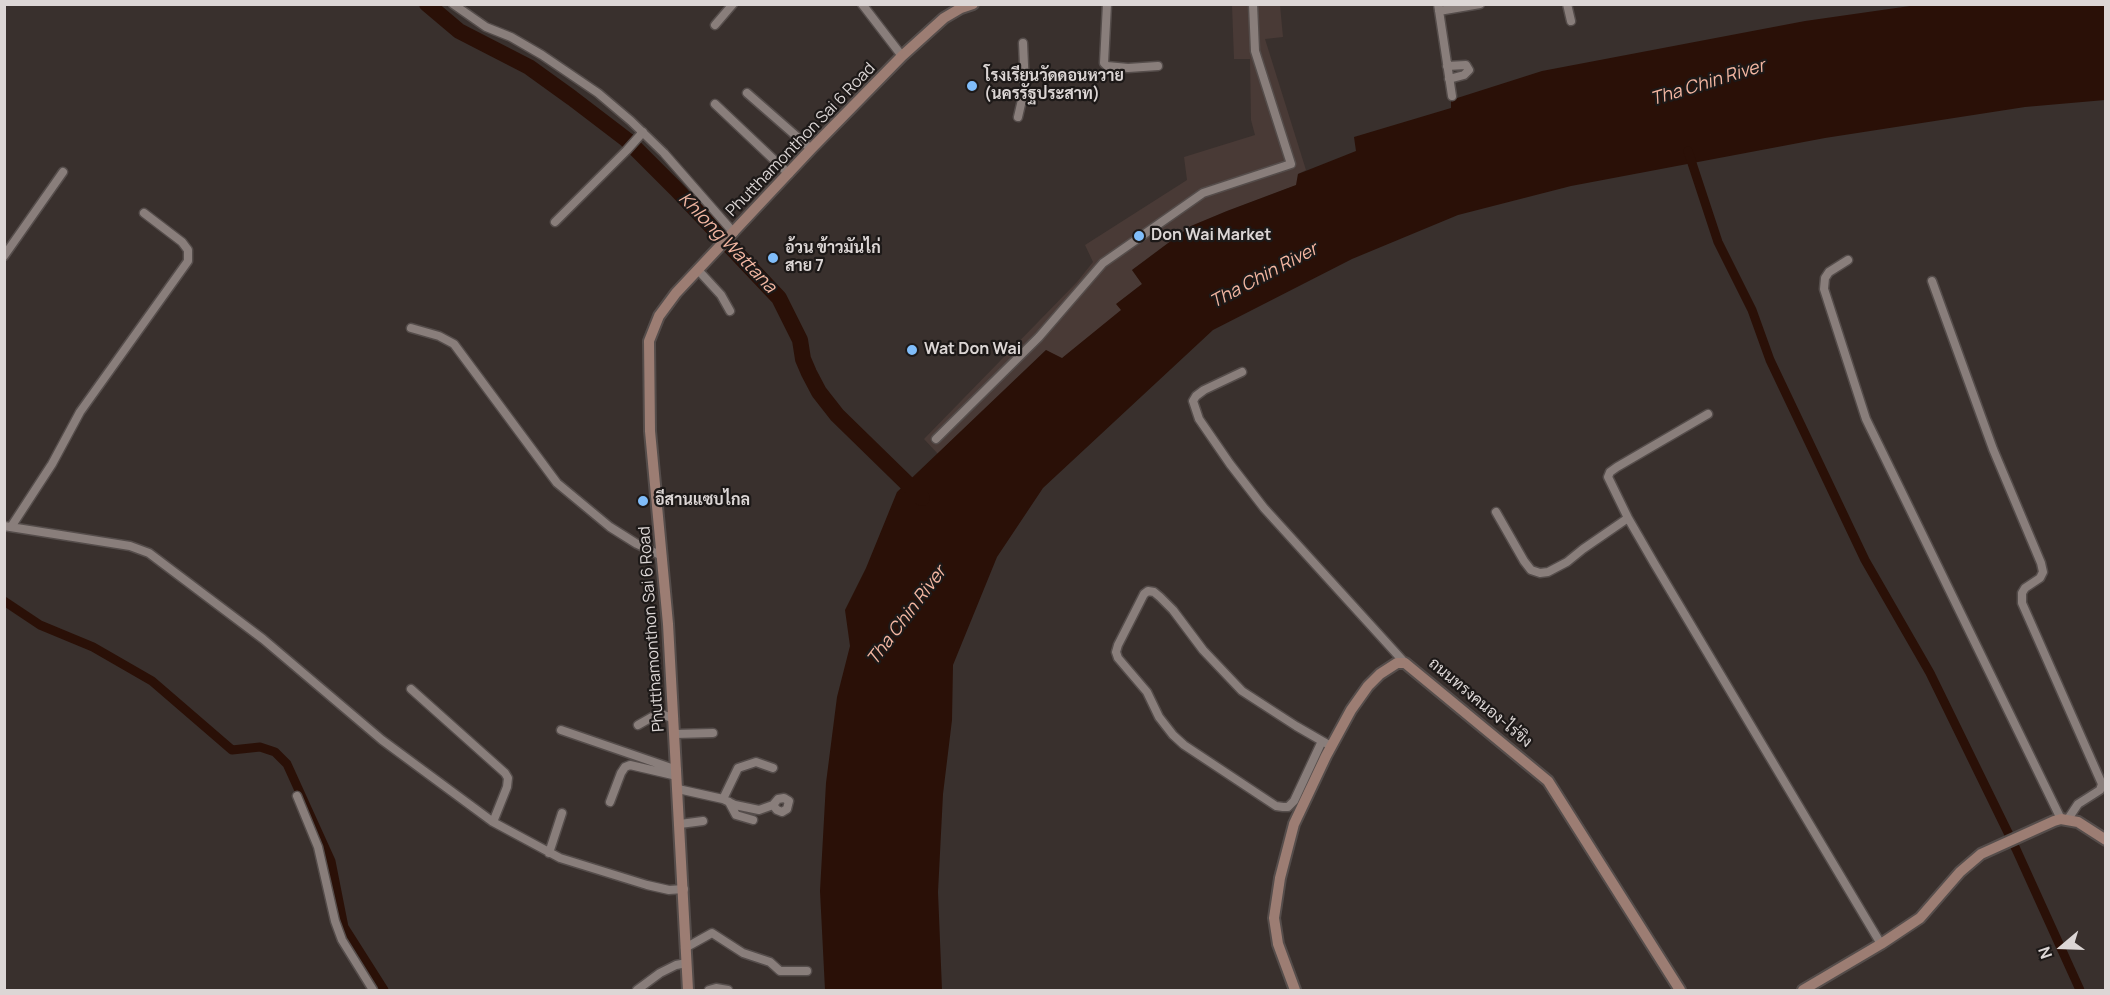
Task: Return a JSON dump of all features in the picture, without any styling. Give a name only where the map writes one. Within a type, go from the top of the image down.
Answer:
[{"type":"street","points":[[453,4],[486,27],[511,37],[542,55],[598,93],[643,132],[684,174],[727,239]]},
{"type":"street","points":[[715,25],[733,4]]},
{"type":"street","points":[[862,4],[902,56]]},
{"type":"street","name":"Phutthamonthon Sai 6 Road","points":[[688,990],[673,703],[650,431],[649,341],[659,316],[676,293],[902,56],[944,18],[973,4]]},
{"type":"street","points":[[1107,4],[1104,63],[1107,66],[1128,68],[1158,66]]},
{"type":"street","points":[[936,439],[1039,337],[1103,263],[1203,193],[1291,164],[1255,51],[1253,4]]},
{"type":"street","points":[[1452,96],[1439,8],[1480,4]]},
{"type":"street","points":[[1567,4],[1571,21]]},
{"type":"street","points":[[1018,117],[1025,87],[1023,43]]},
{"type":"street","points":[[1447,66],[1466,65],[1469,70],[1464,75],[1449,79]]},
{"type":"street","points":[[747,93],[812,150]]},
{"type":"street","points":[[715,104],[789,174]]},
{"type":"street","points":[[555,222],[643,132]]},
{"type":"street","points":[[4,256],[63,172]]},
{"type":"street","points":[[144,213],[182,242],[188,250],[188,261],[80,412],[52,464],[8,526],[130,546],[149,553],[263,639],[382,740],[493,822],[560,858],[647,885],[669,890],[684,889]]},
{"type":"street","points":[[1848,260],[1829,272],[1825,278],[1824,289],[1866,419],[2064,819]]},
{"type":"street","points":[[698,270],[721,295],[730,311]]},
{"type":"street","points":[[1803,990],[1920,918],[1960,872],[1981,854],[2018,836],[2064,819],[2078,804],[2100,790],[2102,784],[2022,603],[2022,593],[2040,578],[2043,572],[2041,563],[1993,449],[1932,281]]},
{"type":"street","points":[[411,328],[439,336],[454,344],[557,483],[610,527],[662,556]]},
{"type":"street","points":[[1242,372],[1196,396],[1193,401],[1199,419],[1263,508],[1405,663]]},
{"type":"street","points":[[1708,414],[1617,466],[1608,477],[1628,518],[1833,867],[1881,944]]},
{"type":"street","points":[[1496,512],[1524,561],[1531,570],[1540,573],[1548,572],[1567,562],[1628,518]]},
{"type":"street","points":[[1148,591],[1154,592],[1160,597],[1173,610],[1203,650],[1242,691],[1327,743],[1294,801],[1288,807],[1276,806],[1184,746],[1159,717],[1147,692],[1118,658],[1116,652],[1144,594],[1148,591]]},
{"type":"street","name":"ถนนทรงคนอง-ไร่ขิง","points":[[1295,990],[1278,944],[1274,918],[1280,878],[1294,824],[1327,743],[1368,686],[1388,668],[1397,663],[1405,663],[1548,781],[1680,990]]},
{"type":"street","points":[[411,689],[505,773],[508,778],[507,787],[493,822]]},
{"type":"street","points":[[638,725],[659,713],[674,719]]},
{"type":"street","points":[[561,730],[677,773]]},
{"type":"street","points":[[675,734],[712,733]]},
{"type":"street","points":[[726,801],[738,768],[756,762],[773,768]]},
{"type":"street","points":[[610,801],[625,767],[630,765],[677,773]]},
{"type":"street","points":[[678,789],[759,810],[773,805]]},
{"type":"street","points":[[297,796],[318,847],[335,921],[342,940],[373,990]]},
{"type":"street","points":[[726,801],[736,815],[753,820]]},
{"type":"street","points":[[549,853],[562,813]]},
{"type":"street","points":[[2064,819],[2078,822],[2106,840]]},
{"type":"street","points":[[680,824],[703,821]]},
{"type":"street","points":[[686,948],[712,933],[743,953],[764,959],[780,970],[807,971]]},
{"type":"street","points":[[637,990],[660,973],[676,965],[687,963]]},
{"type":"street","points":[[709,990],[716,988],[728,990]]},
{"type":"shaded area","name":"Don Wai Market","points":[[1232,5],[1280,5],[1283,37],[1265,39],[1306,170],[1298,174],[1297,185],[1191,226],[1132,270],[1142,284],[1117,304],[1122,310],[1062,359],[1046,350],[938,454],[924,439],[1077,282],[1093,262],[1085,245],[1187,180],[1184,157],[1255,135],[1251,120],[1250,59],[1234,59]]},
{"type":"water","name":"Tha Chin River","points":[[1917,5],[2105,5],[2105,100],[2025,107],[1825,138],[1571,186],[1458,215],[1352,259],[1213,330],[1043,488],[997,557],[953,665],[952,720],[943,794],[938,892],[942,990],[825,990],[820,891],[826,783],[837,697],[850,646],[845,610],[866,568],[897,492],[1046,350],[1062,358],[1121,310],[1116,304],[1142,284],[1132,270],[1191,226],[1296,185],[1298,174],[1356,151],[1354,137],[1451,108],[1451,100],[1542,71],[1805,21]]},
{"type":"waterway","name":"Khlong Wattana","points":[[427,4],[459,31],[529,67],[627,140],[779,298],[800,340],[803,359],[819,392],[837,415],[922,498]]},
{"type":"waterway","points":[[1688,151],[1718,242],[1752,310],[1770,360],[1865,560],[1930,673],[2016,849],[2080,990]]},
{"type":"waterway","points":[[4,601],[40,625],[93,647],[152,681],[232,750],[260,747],[275,752],[287,764],[331,861],[344,927],[384,990]]},
{"type":"place","name":"โรงเรียนวัดดอนหวาย (นครรัฐประสาท)","points":[[972,86]]},
{"type":"place","name":"Don Wai Market","points":[[1139,236]]},
{"type":"place","name":"อ้วน ข้าวมันไก่ สาย 7","points":[[773,258]]},
{"type":"place","name":"Wat Don Wai","points":[[912,350]]},
{"type":"place","name":"อีสานแซบไกล","points":[[643,501]]}]
